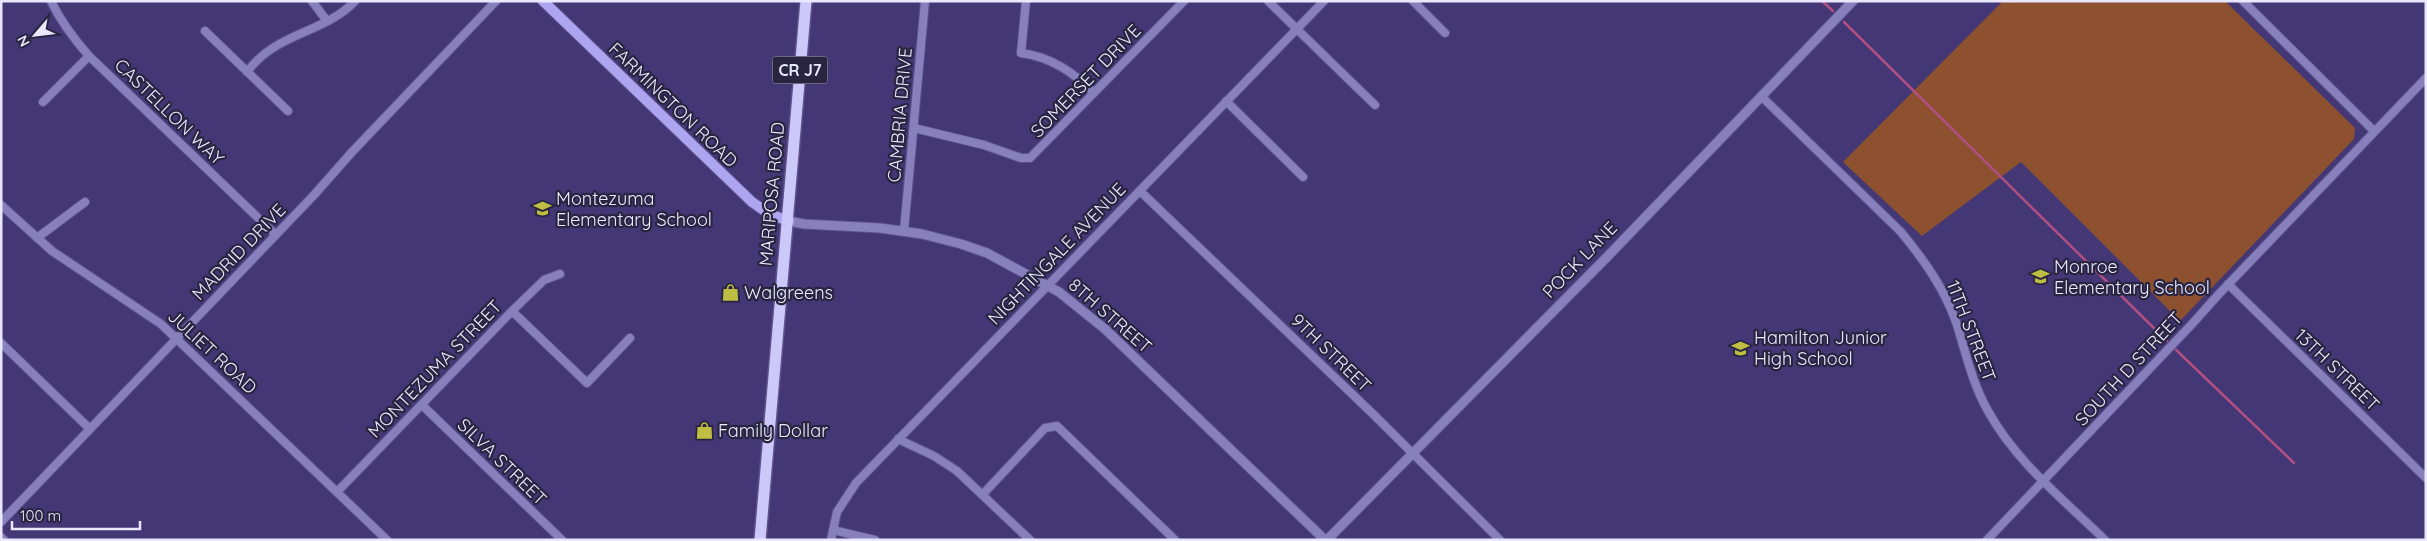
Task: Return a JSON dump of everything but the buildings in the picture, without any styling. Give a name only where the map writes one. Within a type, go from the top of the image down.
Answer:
[{"type":"main road","name":"FARMINGTON ROAD","points":[[543,1],[752,202],[769,214],[789,221]]},
{"type":"main road","name":"MARIPOSA ROAD","points":[[760,540],[789,221],[806,1]]},
{"type":"street","name":"CASTELLON WAY","points":[[51,1],[72,38],[89,56],[276,235]]},
{"type":"street","points":[[312,1],[327,21]]},
{"type":"street","points":[[248,72],[261,56],[272,47],[327,21],[355,1]]},
{"type":"street","name":"MADRID DRIVE","points":[[1,522],[276,235],[496,1]]},
{"type":"street","name":"CAMBRIA DRIVE","points":[[904,231],[925,1]]},
{"type":"street","points":[[1026,1],[1021,53],[1056,63],[1068,70],[1094,93]]},
{"type":"street","points":[[1268,1],[1375,105]]},
{"type":"street","name":"NIGHTINGALE AVENUE","points":[[831,540],[835,516],[844,498],[856,483],[1324,1]]},
{"type":"street","points":[[1413,1],[1445,33]]},
{"type":"street","name":"POCK LANE","points":[[1326,540],[1854,1]]},
{"type":"street","points":[[2243,1],[2374,131]]},
{"type":"street","name":"SOMERSET DRIVE","points":[[914,128],[984,145],[1021,158],[1030,158],[1180,3]]},
{"type":"street","points":[[205,31],[288,111]]},
{"type":"street","points":[[43,102],[89,56]]},
{"type":"street","name":"SOUTH D STREET","points":[[1987,540],[2228,284],[2426,78]]},
{"type":"street","name":"11TH STREET","points":[[1761,96],[1888,219],[1919,254],[1948,301],[1974,382],[1988,412],[2016,452],[2043,481],[2105,540]]},
{"type":"street","points":[[1226,102],[1303,177]]},
{"type":"street","name":"9TH STREET","points":[[1140,191],[1500,540]]},
{"type":"street","points":[[37,238],[85,202]]},
{"type":"street","name":"JULIET ROAD","points":[[1,205],[37,238],[70,263],[147,313],[177,338],[387,540]]},
{"type":"street","name":"8TH STREET","points":[[789,221],[804,224],[904,231],[961,244],[987,253],[1059,292],[1105,329],[1326,540]]},
{"type":"street","name":"MONTEZUMA STREET","points":[[337,492],[512,311],[544,280],[560,274]]},
{"type":"street","name":"13TH STREET","points":[[2228,284],[2426,478]]},
{"type":"street","points":[[512,311],[587,383],[630,338]]},
{"type":"street","points":[[1,343],[90,429]]},
{"type":"street","name":"SILVA STREET","points":[[422,405],[562,540]]},
{"type":"street","points":[[983,494],[1045,428],[1057,426],[1175,540]]},
{"type":"street","points":[[898,439],[934,456],[957,471],[1030,540]]},
{"type":"street","points":[[833,530],[876,540]]},
{"type":"street","points":[[1,537],[4,540]]},
{"type":"shaded area","points":[[2003,1],[2225,1],[2355,128],[2354,139],[2180,321],[2021,162],[1922,236],[1843,162]]},
{"type":"waterway","points":[[1822,1],[1833,11]]},
{"type":"waterway","points":[[1844,22],[2167,341]]},
{"type":"waterway","points":[[2173,347],[2294,463]]},
{"type":"place","name":"Montezuma Elementary School","points":[[542,209]]},
{"type":"place","name":"Monroe Elementary School","points":[[2040,277]]},
{"type":"place","name":"Walgreens","points":[[730,293]]},
{"type":"place","name":"Hamilton Junior High School","points":[[1740,348]]},
{"type":"place","name":"Family Dollar","points":[[704,431]]}]
